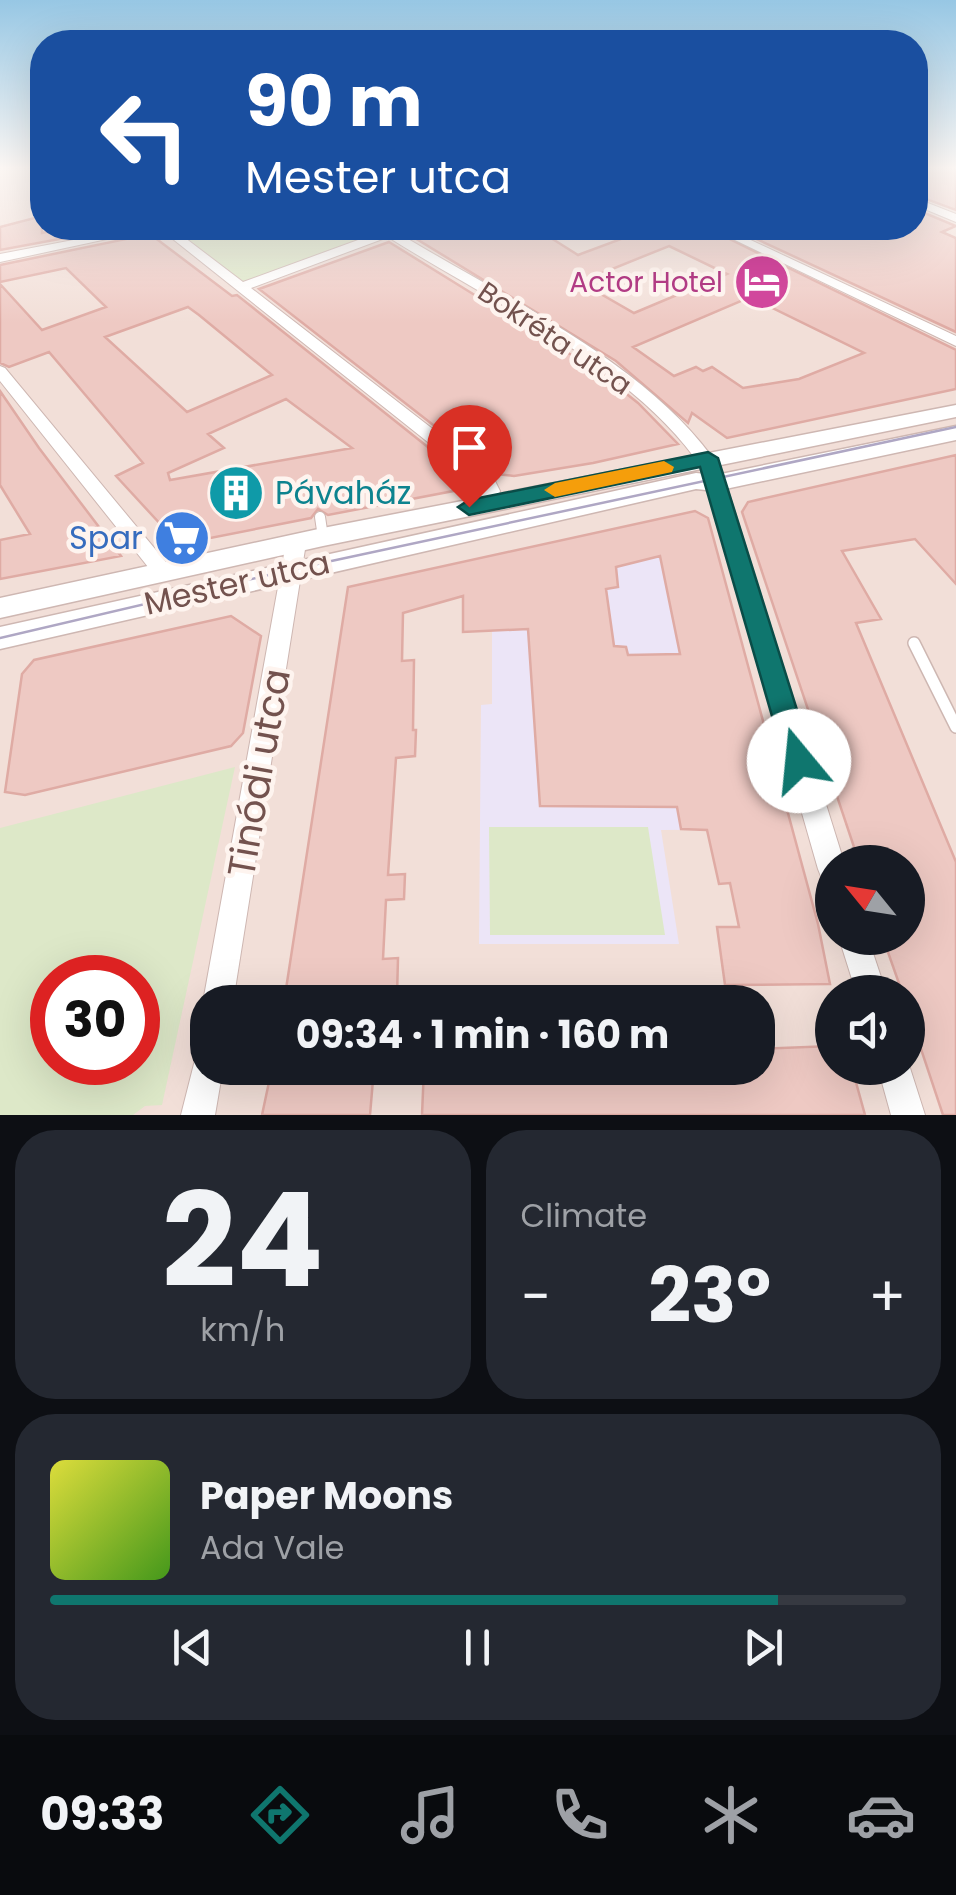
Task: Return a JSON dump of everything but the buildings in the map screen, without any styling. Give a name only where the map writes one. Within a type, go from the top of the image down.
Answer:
[{"type":"street","points":[[0,258],[91,240]]},
{"type":"street","points":[[180,240],[486,479],[491,491],[486,504]]},
{"type":"street","points":[[239,288],[361,240]]},
{"type":"street","name":"Bokréta utca","points":[[402,240],[551,332],[621,381],[698,444],[708,458]]},
{"type":"street","points":[[741,240],[956,342]]},
{"type":"street","points":[[0,371],[163,572]]},
{"type":"street","name":"Mester utca","points":[[0,638],[295,556],[321,527],[448,512],[956,411]]},
{"type":"street","name":"Mester utca","points":[[0,608],[163,572],[464,535],[474,528],[956,434]]},
{"type":"street","points":[[708,458],[706,482],[824,845]]},
{"type":"street","name":"Tinódi utca","points":[[221,985],[295,556]]},
{"type":"street","points":[[198,1115],[204,1085]]},
{"type":"street","points":[[899,1085],[908,1115]]},
{"type":"lane","points":[[448,512],[474,528]]},
{"type":"lane","points":[[914,643],[956,727]]},
{"type":"shaded area","points":[[0,219],[30,219],[30,240],[928,240],[928,219],[956,219],[956,1115],[0,1115]]},
{"type":"shaded area","points":[[695,511],[708,518],[791,829],[661,830],[679,944],[479,944],[481,705],[492,704],[492,585],[484,557]]},
{"type":"green space","points":[[180,240],[368,240],[239,288]]},
{"type":"green space","points":[[235,767],[162,1105],[145,1106],[133,1115],[0,1115],[0,828]]},
{"type":"green space","points":[[489,827],[648,827],[665,935],[490,935]]},
{"type":"tram line","points":[[0,638],[294,569],[956,427]]},
{"type":"slow traffic","points":[[555,490],[664,467]]},
{"type":"place","name":"Actor Hotel","points":[[762,282]]},
{"type":"place","name":"Pávaház","points":[[236,493]]},
{"type":"place","name":"Spar","points":[[182,538]]},
{"type":"route","points":[[469,507],[708,458],[799,761]]}]
